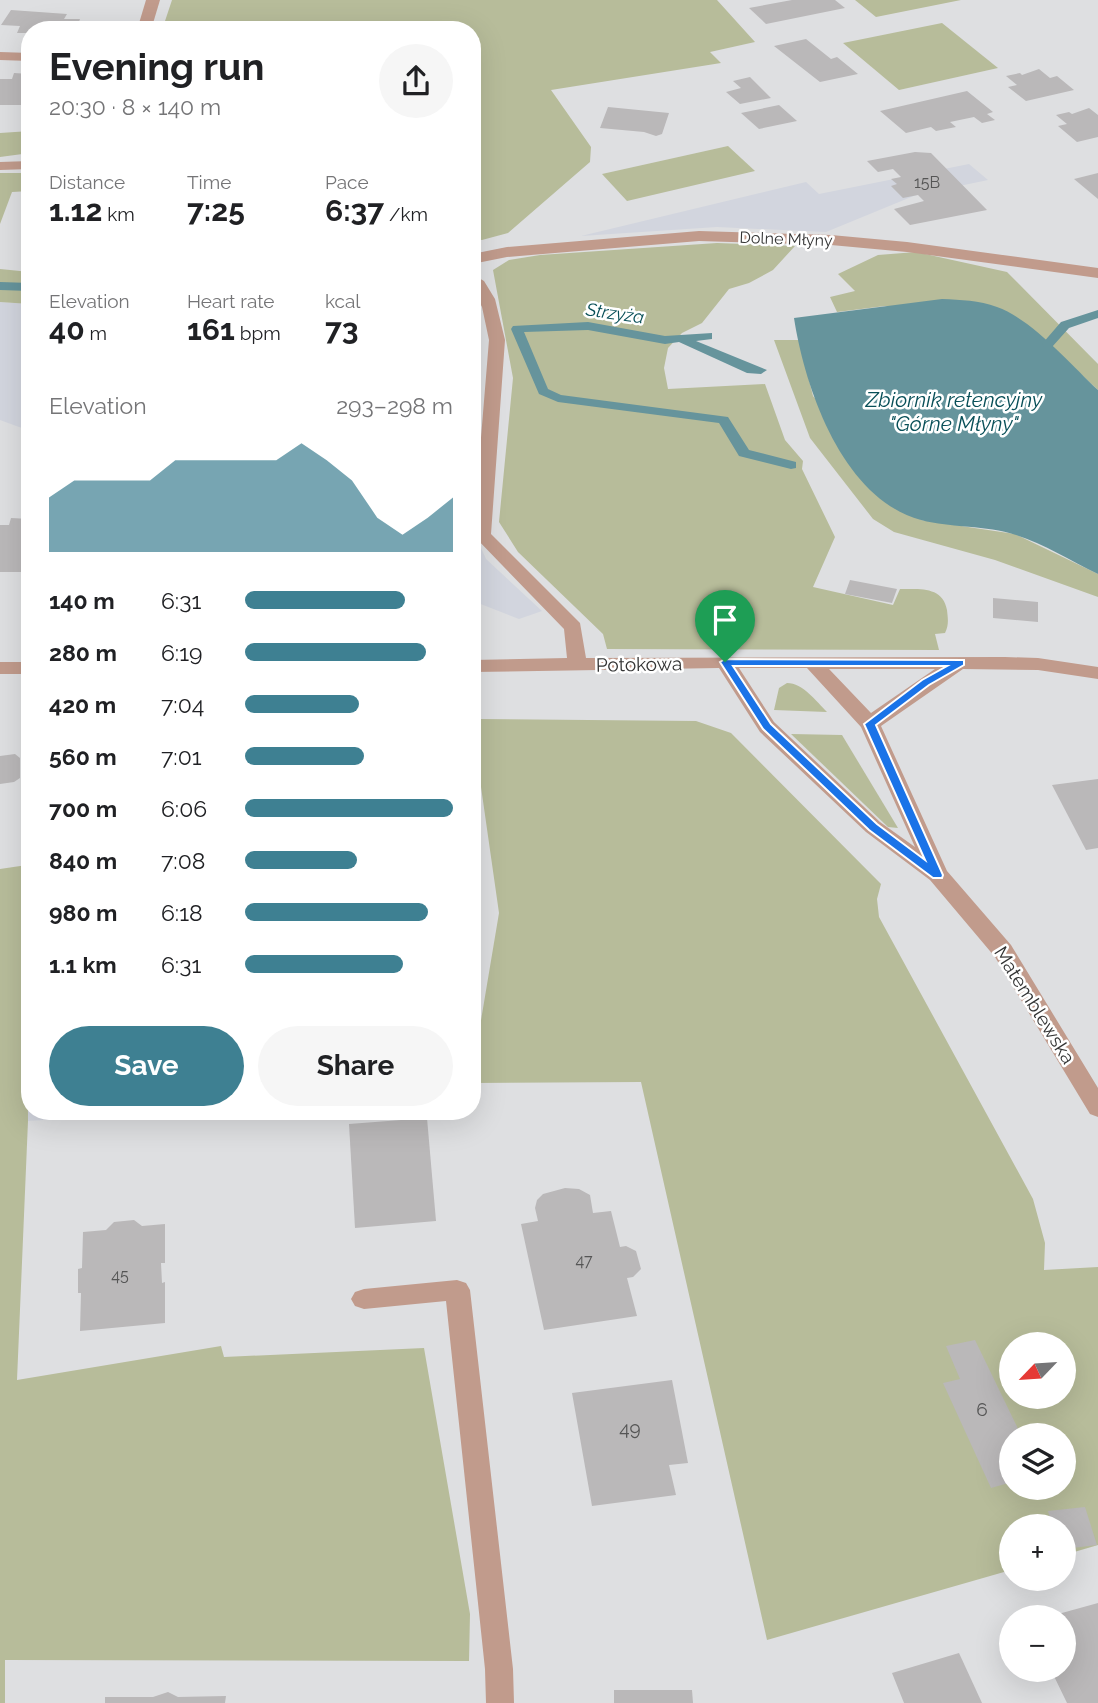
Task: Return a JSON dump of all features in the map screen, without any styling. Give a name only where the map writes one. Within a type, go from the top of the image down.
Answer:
[{"type":"street","points":[[147,21],[153,0]]},
{"type":"street","points":[[0,56],[21,57]]},
{"type":"street","points":[[0,166],[21,165]]},
{"type":"street","name":"Dolne Młyny","points":[[481,256],[699,236],[831,240],[907,247],[1098,273]]},
{"type":"street","points":[[481,288],[491,309],[497,340],[482,534],[573,627],[577,665]]},
{"type":"street","name":"Potokowa","points":[[481,666],[725,662],[960,663],[1038,664],[1098,673]]},
{"type":"street","name":"Matemblewska","points":[[725,662],[767,727],[873,827],[937,875],[1003,951],[1098,1108]]},
{"type":"street","name":"Matemblewska","points":[[812,662],[870,724],[937,875]]},
{"type":"street","points":[[870,724],[926,683],[960,663]]},
{"type":"street","points":[[0,668],[21,668]]},
{"type":"street","points":[[364,1298],[457,1290],[499,1669],[500,1703]]},
{"type":"shaded area","points":[[969,164],[988,180],[916,195],[826,232],[717,227],[581,236],[806,182],[819,194]]},
{"type":"shaded area","points":[[0,302],[21,303],[21,428],[0,420]]},
{"type":"shaded area","points":[[481,548],[486,559],[542,611],[519,619],[481,604]]},
{"type":"green space","points":[[172,0],[717,0],[755,42],[710,52],[721,63],[551,90],[591,147],[590,162],[508,233],[482,240],[481,21],[165,21]]},
{"type":"green space","points":[[855,0],[961,0],[876,17]]},
{"type":"green space","points":[[942,23],[998,68],[899,90],[843,43]]},
{"type":"green space","points":[[21,132],[21,154],[0,157],[0,133]]},
{"type":"green space","points":[[728,146],[755,171],[627,201],[602,174]]},
{"type":"green space","points":[[0,173],[21,173],[21,192],[12,192],[0,224]]},
{"type":"green space","points":[[717,243],[795,246],[773,270],[749,283],[729,289],[702,323],[682,333],[668,348],[664,368],[668,389],[765,384],[785,440],[803,461],[802,469],[835,537],[813,587],[893,605],[900,589],[922,589],[935,593],[945,602],[948,619],[945,633],[935,634],[939,650],[607,649],[603,634],[518,552],[499,522],[513,378],[493,270],[509,260],[540,255]]},
{"type":"green space","points":[[916,252],[1007,272],[1098,364],[1098,390],[1048,344],[885,306],[837,312],[830,297],[855,291],[838,274],[878,255]]},
{"type":"green space","points":[[0,269],[21,271],[21,303],[0,302]]},
{"type":"green space","points":[[774,340],[799,340],[813,396],[921,520],[1015,534],[1098,574],[1098,597],[995,560],[894,532],[873,519],[810,438]]},
{"type":"green space","points":[[787,683],[804,689],[827,712],[774,710],[779,688]]},
{"type":"green space","points":[[481,719],[696,721],[731,733],[881,884],[877,899],[879,917],[1033,1199],[1045,1243],[1044,1270],[1098,1267],[1098,1545],[1076,1551],[1076,1514],[999,1514],[999,1573],[767,1640],[641,1082],[481,1083],[481,1020],[499,913],[481,787]]},
{"type":"green space","points":[[791,734],[842,735],[898,828],[888,827]]},
{"type":"green space","points":[[21,866],[21,1120],[28,1121],[17,1380],[221,1346],[224,1357],[424,1348],[470,1614],[469,1661],[5,1660],[5,1703],[0,1703],[0,869]]},
{"type":"water","name":"Zbiornik retencyjny \"Górne Młyny\"","points":[[942,299],[983,303],[1011,313],[1037,332],[1098,390],[1098,574],[1016,535],[932,523],[894,508],[870,490],[849,466],[832,438],[808,377],[794,318]]},
{"type":"building","points":[[792,0],[835,0],[845,8],[766,24],[749,8]]},
{"type":"building","points":[[11,10],[67,14],[64,19],[80,19],[21,21],[21,33],[17,33],[20,26],[1,25]]},
{"type":"building","points":[[806,39],[831,59],[837,57],[858,74],[820,82],[774,46]]},
{"type":"building","points":[[1039,69],[1050,78],[1057,76],[1074,90],[1026,101],[1008,87],[1017,85],[1006,76],[1020,73],[1022,75]]},
{"type":"building","points":[[14,73],[21,73],[21,105],[0,105],[0,79],[12,79]]},
{"type":"building","points":[[750,77],[771,98],[740,104],[726,92],[741,88],[733,81]]},
{"type":"building","points":[[967,91],[993,112],[987,114],[995,120],[982,123],[974,117],[950,122],[956,127],[936,131],[931,127],[906,133],[880,111]]},
{"type":"building","points":[[779,105],[797,121],[759,129],[741,113]]},
{"type":"building","points":[[608,107],[669,113],[662,134],[656,136],[644,132],[600,128]]},
{"type":"building","points":[[1089,108],[1098,115],[1098,137],[1077,142],[1058,126],[1067,124],[1056,115],[1069,112],[1072,114]]},
{"type":"building","points":[[915,152],[931,153],[987,210],[910,225],[894,209],[924,201],[918,195],[903,198],[891,186],[897,184],[891,179],[901,177],[893,169],[878,172],[867,161]]},
{"type":"building","points":[[1098,173],[1098,199],[1074,179]]},
{"type":"building","points":[[11,518],[21,519],[21,572],[0,572],[0,525],[9,525]]},
{"type":"building","points":[[850,580],[897,589],[892,603],[845,594]]},
{"type":"building","points":[[993,598],[1038,602],[1038,622],[993,618]]},
{"type":"building","points":[[15,754],[20,758],[20,778],[14,782],[0,784],[0,756]]},
{"type":"building","points":[[1098,779],[1098,848],[1086,850],[1052,785]]},
{"type":"building","points":[[427,1120],[436,1221],[355,1228],[349,1124]]},
{"type":"building","points":[[565,1188],[579,1189],[590,1195],[593,1213],[611,1211],[620,1247],[626,1246],[636,1251],[641,1269],[633,1277],[627,1278],[637,1316],[544,1330],[521,1224],[538,1221],[535,1208],[537,1200],[543,1194]]},
{"type":"building","points":[[134,1220],[142,1226],[165,1224],[165,1263],[161,1263],[162,1283],[165,1282],[165,1323],[80,1331],[81,1293],[78,1293],[78,1269],[82,1268],[83,1232],[106,1230],[114,1222]]},
{"type":"building","points":[[975,1340],[999,1390],[999,1409],[1008,1409],[1015,1423],[999,1423],[999,1486],[991,1488],[943,1383],[960,1379],[946,1346]]},
{"type":"building","points":[[672,1380],[688,1463],[669,1465],[676,1495],[592,1506],[572,1393]]},
{"type":"building","points":[[1085,1507],[1097,1545],[1076,1548],[1076,1514],[1049,1514],[1048,1511]]},
{"type":"building","points":[[1098,1603],[1098,1703],[1067,1703],[1057,1682],[1076,1682],[1076,1609]]},
{"type":"building","points":[[959,1653],[982,1703],[904,1703],[892,1673]]},
{"type":"building","points":[[614,1690],[692,1690],[693,1703],[614,1703]]},
{"type":"building","points":[[168,1692],[178,1697],[226,1696],[225,1703],[105,1703],[105,1697],[153,1697]]},
{"type":"waterway","name":"Strzyża","points":[[0,286],[21,287]]},
{"type":"waterway","points":[[1048,344],[1065,325],[1098,314]]},
{"type":"waterway","points":[[708,336],[665,340],[588,326],[517,329],[543,391],[558,398],[723,420],[744,453],[791,465]]},
{"type":"waterway","points":[[682,339],[751,370],[761,370]]},
{"type":"route","points":[[725,662],[960,663],[926,683],[870,724],[937,875],[873,827],[767,727],[725,662]]}]
